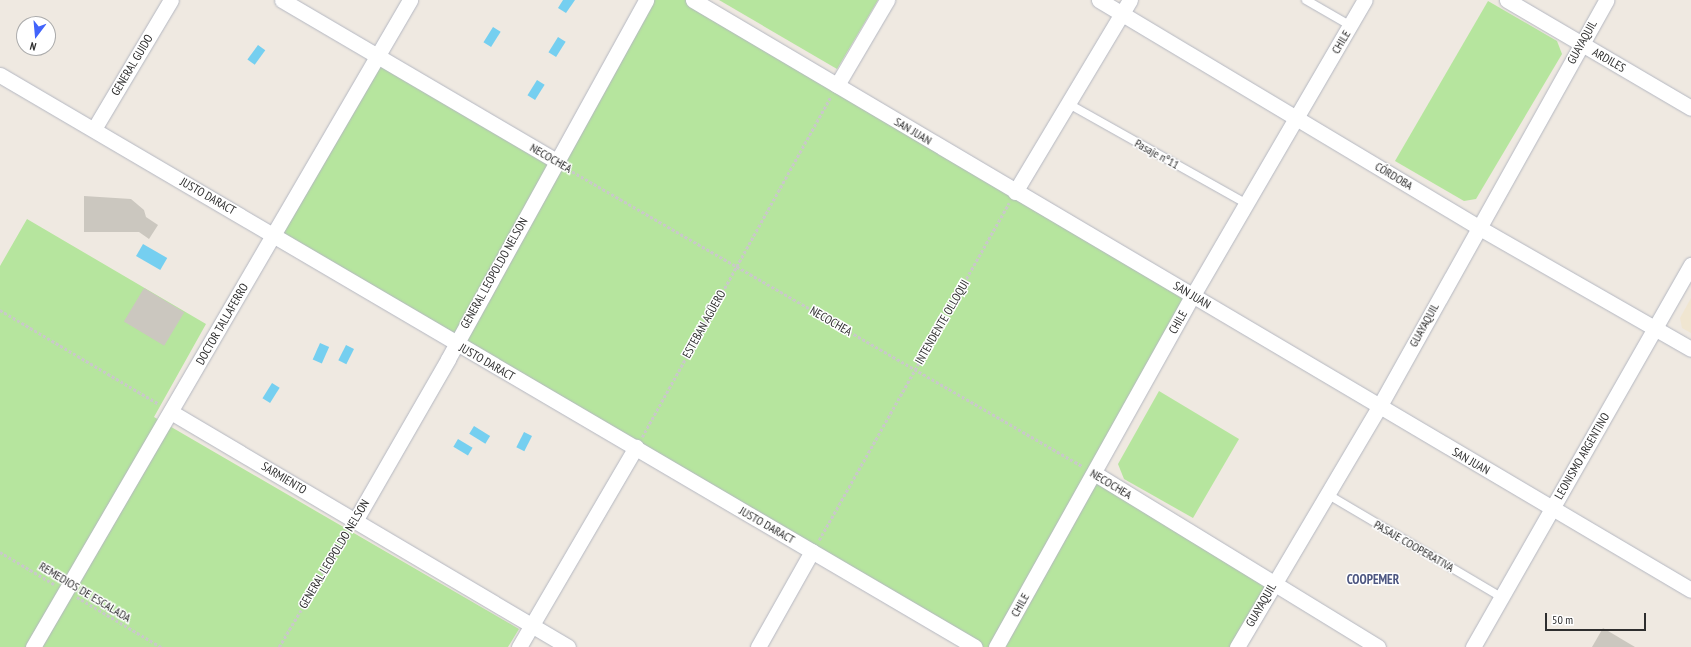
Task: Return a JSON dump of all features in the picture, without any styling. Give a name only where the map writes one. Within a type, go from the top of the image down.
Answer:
[{"type":"street","name":"GENERAL GUIDO","points":[[94,129],[171,0]]},
{"type":"street","name":"NECOCHEA","points":[[282,0],[556,161]]},
{"type":"street","name":"DOCTOR TALLAFERRO","points":[[33,647],[410,0]]},
{"type":"street","name":"GENERAL LEOPOLDO NELSON","points":[[355,520],[456,343],[646,0]]},
{"type":"street","name":"SAN JUAN","points":[[693,0],[1016,192],[1193,295],[1379,407],[1691,590]]},
{"type":"street","points":[[837,85],[887,0]]},
{"type":"street","name":"CÓRDOBA","points":[[1099,0],[1297,117],[1478,227],[1691,349]]},
{"type":"street","points":[[1016,192],[1067,103],[1130,0]]},
{"type":"street","name":"CHILE","points":[[996,647],[1193,295],[1365,0]]},
{"type":"street","name":"ARDILES","points":[[1507,0],[1691,108]]},
{"type":"street","name":"GUAYAQUIL","points":[[1237,647],[1273,583],[1379,407],[1478,227],[1606,0]]},
{"type":"street","name":"JUSTO DARACT","points":[[0,75],[975,647]]},
{"type":"street","name":"LEONISMO ARGENTINO","points":[[1473,647],[1691,266]]},
{"type":"street","name":"SARMIENTO","points":[[171,412],[568,647]]},
{"type":"street","points":[[519,647],[636,448]]},
{"type":"street","name":"NECOCHEA","points":[[1094,473],[1378,647]]},
{"type":"street","points":[[758,647],[812,551]]},
{"type":"lane","points":[[1306,0],[1351,26]]},
{"type":"lane","name":"Pasaje nº11","points":[[1067,103],[1247,204]]},
{"type":"lane","name":"PASAJE COOPERATIVA","points":[[1327,494],[1502,597]]},
{"type":"path","name":"ESTEBAN AGÜERO","points":[[636,448],[837,85]]},
{"type":"path","name":"NECOCHEA","points":[[556,161],[1094,473]]},
{"type":"path","name":"INTENDENTE OLLOQUI","points":[[812,551],[1016,192]]},
{"type":"path","points":[[0,310],[171,412]]},
{"type":"path","name":"GENERAL LEOPOLDO NELSON","points":[[279,647],[355,520]]},
{"type":"path","name":"REMEDIOS DE ESCALADA","points":[[0,552],[161,647]]},
{"type":"shaded area","points":[[1691,298],[1691,333],[1682,328],[1680,318]]},
{"type":"green space","points":[[646,0],[693,0],[1193,295],[1094,472],[1273,583],[1236,647],[975,647],[274,235],[377,56],[556,161]]},
{"type":"green space","points":[[719,0],[878,0],[837,69]]},
{"type":"green space","points":[[1488,1],[1557,41],[1562,54],[1476,199],[1464,201],[1395,161]]},
{"type":"green space","points":[[27,219],[206,324],[154,417],[519,629],[508,647],[0,647],[0,266]]},
{"type":"green space","points":[[1159,391],[1239,439],[1193,518],[1124,479],[1118,464]]},
{"type":"water","points":[[563,0],[575,0],[566,13],[558,8]]},
{"type":"water","points":[[493,27],[501,32],[491,47],[483,42]]},
{"type":"water","points":[[558,37],[566,42],[556,57],[548,52]]},
{"type":"water","points":[[258,45],[265,50],[255,65],[247,60]]},
{"type":"water","points":[[537,80],[545,85],[535,100],[527,95]]},
{"type":"water","points":[[143,244],[167,258],[160,270],[136,256]]},
{"type":"water","points":[[320,343],[329,347],[322,364],[313,359]]},
{"type":"water","points":[[346,345],[354,349],[346,364],[338,360]]},
{"type":"water","points":[[272,383],[280,388],[270,403],[262,398]]},
{"type":"water","points":[[474,426],[490,436],[485,444],[469,434]]},
{"type":"water","points":[[524,432],[532,436],[524,451],[516,447]]},
{"type":"water","points":[[458,439],[473,448],[468,455],[453,447]]},
{"type":"building","points":[[84,196],[131,199],[144,210],[146,217],[158,225],[149,239],[139,232],[84,232]]},
{"type":"building","points":[[144,288],[184,312],[164,346],[124,321]]},
{"type":"building","points":[[1603,628],[1635,647],[1592,647]]},
{"type":"district","name":"COOPEMER","points":[[1373,580]]}]
